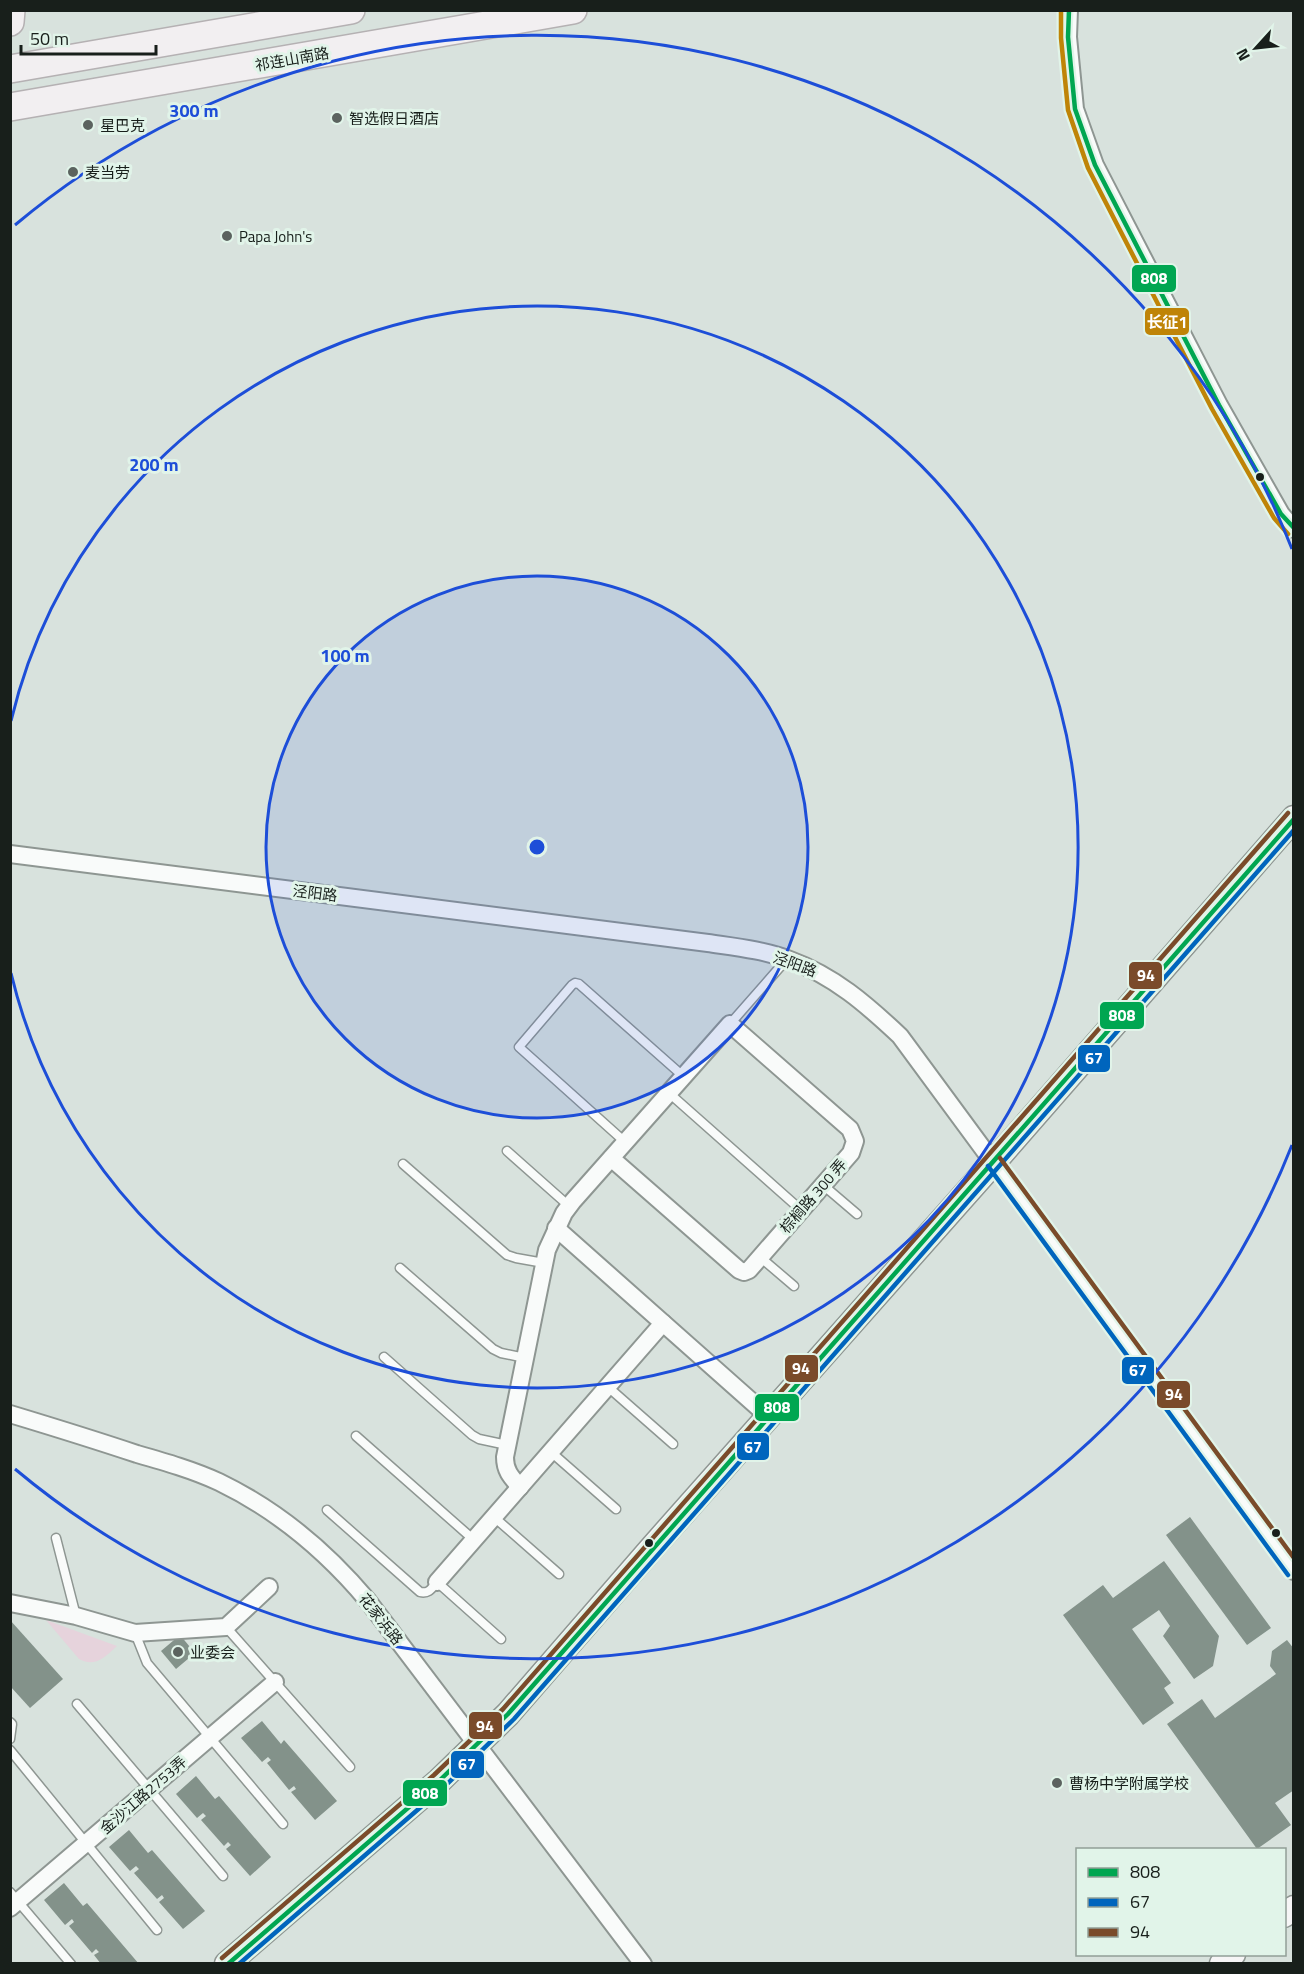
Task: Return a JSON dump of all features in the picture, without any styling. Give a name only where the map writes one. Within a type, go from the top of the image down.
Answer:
[{"type":"main road","points":[[10,22],[11,10]]},
{"type":"main road","points":[[10,69],[351,10]]},
{"type":"main road","name":"祁连山南路","points":[[10,107],[573,10]]},
{"type":"street","points":[[1070,10],[1068,37],[1075,109],[1095,165],[1219,405],[1281,514],[1293,529]]},
{"type":"street","points":[[227,1964],[439,1781],[478,1746],[518,1703],[1293,818]]},
{"type":"street","name":"泾阳路","points":[[10,854],[708,943],[788,959],[840,984],[869,1006],[900,1036],[1293,1571]]},
{"type":"street","points":[[520,1487],[505,1468],[507,1445],[544,1263],[556,1228],[569,1206],[730,1024]]},
{"type":"street","name":"棕榈路 300 弄","points":[[611,1158],[739,1270],[744,1272],[749,1270],[851,1153],[855,1141],[850,1129],[730,1024]]},
{"type":"street","points":[[556,1228],[769,1417]]},
{"type":"street","points":[[437,1582],[663,1323]]},
{"type":"street","name":"花家浜路","points":[[10,1414],[198,1474],[241,1493],[310,1542],[350,1579],[643,1964]]},
{"type":"street","points":[[10,1603],[76,1616],[135,1633],[226,1628],[269,1587]]},
{"type":"street","name":"金沙江路2753弄","points":[[13,1901],[87,1844],[275,1682]]},
{"type":"lane","points":[[730,1024],[788,959]]},
{"type":"lane","points":[[625,1142],[521,1050],[520,1044],[575,983],[683,1076]]},
{"type":"lane","points":[[669,1093],[801,1210]]},
{"type":"lane","points":[[507,1151],[569,1206]]},
{"type":"lane","points":[[403,1164],[507,1254],[544,1263]]},
{"type":"lane","points":[[823,1185],[857,1214]]},
{"type":"lane","points":[[760,1257],[794,1286]]},
{"type":"lane","points":[[400,1268],[493,1349],[525,1358]]},
{"type":"lane","points":[[384,1357],[472,1435],[479,1439],[507,1445]]},
{"type":"lane","points":[[608,1386],[673,1444]]},
{"type":"lane","points":[[356,1436],[474,1540]]},
{"type":"lane","points":[[551,1452],[616,1509]]},
{"type":"lane","points":[[327,1510],[420,1592],[425,1593],[437,1582],[501,1639]]},
{"type":"lane","points":[[494,1517],[559,1574]]},
{"type":"lane","points":[[56,1538],[76,1616]]},
{"type":"lane","points":[[226,1628],[350,1767]]},
{"type":"lane","points":[[135,1633],[147,1663],[283,1824]]},
{"type":"lane","points":[[77,1704],[223,1876]]},
{"type":"lane","points":[[10,1722],[12,1724],[10,1739]]},
{"type":"lane","points":[[10,1750],[157,1930]]},
{"type":"lane","points":[[13,1901],[71,1964]]},
{"type":"shaded area","points":[[46,1620],[117,1646],[95,1662],[79,1659]]},
{"type":"building","points":[[1190,1517],[1271,1628],[1247,1645],[1166,1535]]},
{"type":"building","points":[[1164,1561],[1219,1636],[1213,1666],[1194,1679],[1163,1636],[1170,1626],[1159,1610],[1132,1629],[1171,1683],[1164,1688],[1174,1703],[1143,1725],[1063,1615],[1103,1585],[1113,1598]]},
{"type":"building","points":[[10,1620],[63,1679],[30,1708],[10,1686]]},
{"type":"building","name":"业委会","points":[[180,1635],[195,1653],[176,1669],[161,1651]]},
{"type":"building","points":[[1287,1640],[1294,1649],[1294,1790],[1275,1803],[1291,1825],[1256,1848],[1167,1724],[1202,1699],[1215,1718],[1276,1674],[1270,1666],[1272,1651]]},
{"type":"building","points":[[262,1721],[281,1744],[284,1740],[337,1801],[315,1820],[291,1792],[296,1789],[294,1786],[289,1790],[267,1763],[271,1760],[268,1757],[262,1762],[241,1738]]},
{"type":"building","points":[[196,1776],[215,1799],[219,1796],[271,1857],[250,1876],[226,1849],[231,1845],[228,1842],[224,1846],[201,1820],[206,1816],[203,1813],[197,1818],[176,1794]]},
{"type":"building","points":[[129,1830],[148,1853],[152,1850],[205,1911],[183,1929],[159,1902],[164,1898],[162,1895],[157,1899],[134,1873],[139,1869],[136,1866],[130,1871],[109,1847]]},
{"type":"building","points":[[64,1883],[83,1906],[87,1903],[139,1964],[101,1964],[94,1955],[99,1952],[96,1949],[92,1953],[69,1926],[74,1922],[72,1919],[65,1925],[44,1900]]},
{"type":"transit line","name":"长征1","points":[[1061,10],[1061,38],[1068,110],[1088,168],[1212,409],[1274,518],[1288,534]]},
{"type":"transit line","name":"808","points":[[1069,10],[1068,37],[1075,109],[1095,165],[1219,405],[1281,514],[1294,528]]},
{"type":"transit line","name":"94","points":[[222,1958],[434,1775],[503,1709],[1288,813]]},
{"type":"transit line","name":"808","points":[[228,1964],[439,1781],[508,1714],[1294,819]]},
{"type":"transit line","name":"67","points":[[239,1964],[444,1787],[514,1719],[1294,830]]},
{"type":"transit line","name":"94","points":[[1000,1158],[1294,1558]]},
{"type":"transit line","name":"67","points":[[988,1166],[1288,1575]]},
{"type":"place","name":"智选假日酒店","points":[[337,118]]},
{"type":"place","name":"星巴克","points":[[88,125]]},
{"type":"place","name":"麦当劳","points":[[73,172]]},
{"type":"place","name":"Papa John's","points":[[227,236]]},
{"type":"place","name":"业委会","points":[[178,1652]]},
{"type":"place","name":"曹杨中学附属学校","points":[[1057,1783]]}]
